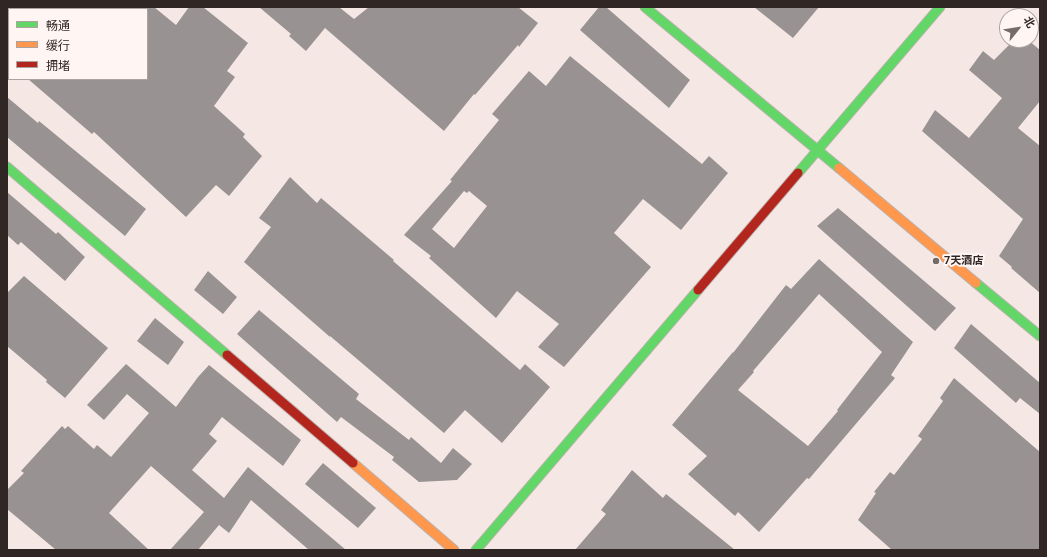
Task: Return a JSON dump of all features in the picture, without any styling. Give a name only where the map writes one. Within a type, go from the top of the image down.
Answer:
[{"type":"street","points":[[645,7],[1040,336]]},
{"type":"street","points":[[476,550],[940,7]]},
{"type":"street","points":[[7,167],[454,550]]},
{"type":"building","points":[[154,7],[176,25],[189,7],[203,7],[248,43],[227,71],[235,77],[214,106],[245,134],[243,137],[262,156],[229,196],[216,185],[186,217],[94,132],[92,134],[29,80],[148,80],[147,8]]},
{"type":"building","points":[[259,7],[339,7],[354,19],[369,7],[518,7],[538,23],[519,47],[518,45],[475,95],[474,94],[444,131],[325,28],[306,51],[289,36],[291,34]]},
{"type":"building","points":[[599,7],[606,7],[690,80],[669,108],[580,30]]},
{"type":"building","points":[[754,7],[819,7],[793,38]]},
{"type":"building","points":[[1006,48],[1038,48],[1040,50],[1040,101],[1018,128],[1040,146],[1040,293],[999,256],[1023,219],[922,131],[935,110],[969,138],[1002,98],[969,70],[983,51],[994,60]]},
{"type":"building","points":[[570,56],[702,164],[709,156],[728,173],[681,230],[643,199],[614,233],[651,267],[564,367],[538,347],[559,324],[517,291],[496,318],[429,258],[431,256],[404,235],[452,181],[450,180],[499,120],[492,114],[529,71],[546,86]],"holes":[[[464,191],[467,193],[469,191],[487,206],[454,248],[432,229]]]},
{"type":"building","points":[[7,97],[38,123],[39,121],[146,209],[125,236],[7,137]]},
{"type":"building","points":[[290,177],[317,203],[321,198],[520,370],[525,364],[550,387],[502,443],[465,410],[444,433],[244,262],[271,227],[259,218]]},
{"type":"building","points":[[7,192],[56,234],[58,232],[85,257],[65,281],[21,242],[18,245],[7,235]]},
{"type":"building","points":[[838,208],[956,308],[935,331],[817,226]]},
{"type":"building","points":[[819,259],[913,342],[891,375],[895,378],[809,479],[807,478],[759,532],[738,512],[735,516],[688,474],[707,456],[672,425],[733,353],[786,285],[791,289]],"holes":[[[819,294],[882,352],[837,410],[838,411],[808,446],[738,390]]]},
{"type":"building","points":[[208,271],[237,297],[223,314],[194,290]]},
{"type":"building","points":[[24,276],[108,348],[65,398],[46,382],[47,380],[7,346],[7,293]]},
{"type":"building","points":[[259,310],[359,394],[356,399],[409,440],[411,437],[441,463],[453,448],[472,464],[457,480],[419,482],[392,460],[394,457],[341,417],[337,422],[237,334]]},
{"type":"building","points":[[155,318],[184,342],[168,365],[137,341]]},
{"type":"building","points":[[971,324],[1040,383],[1040,414],[1020,398],[1016,403],[954,348]]},
{"type":"building","points":[[126,364],[176,407],[198,377],[209,365],[301,440],[283,466],[222,417],[209,434],[217,441],[192,470],[224,498],[248,467],[346,550],[309,550],[251,500],[229,533],[219,525],[198,550],[170,550],[204,512],[151,466],[109,513],[149,550],[56,550],[7,509],[7,490],[24,473],[21,471],[62,426],[65,429],[68,426],[94,449],[97,445],[111,457],[149,413],[127,394],[104,420],[87,405]]},
{"type":"building","points":[[954,378],[1040,452],[1040,550],[892,550],[858,520],[876,493],[874,492],[890,472],[894,475],[922,439],[918,436],[943,401],[940,398]]},
{"type":"building","points":[[323,463],[376,508],[358,528],[305,484]]},
{"type":"building","points":[[632,470],[663,498],[666,494],[735,550],[575,550],[606,514],[601,510]]},
{"type":"traffic: fast","points":[[645,7],[839,168]]},
{"type":"traffic: fast","points":[[798,173],[940,7]]},
{"type":"traffic: fast","points":[[7,167],[227,355]]},
{"type":"traffic: fast","points":[[976,283],[1040,336]]},
{"type":"traffic: fast","points":[[476,550],[698,290]]},
{"type":"traffic: slow","points":[[839,168],[976,283]]},
{"type":"traffic: slow","points":[[353,463],[454,550]]},
{"type":"traffic: jam","points":[[698,290],[798,173]]},
{"type":"traffic: jam","points":[[227,355],[353,463]]},
{"type":"place","name":"7天酒店","points":[[936,261]]}]
